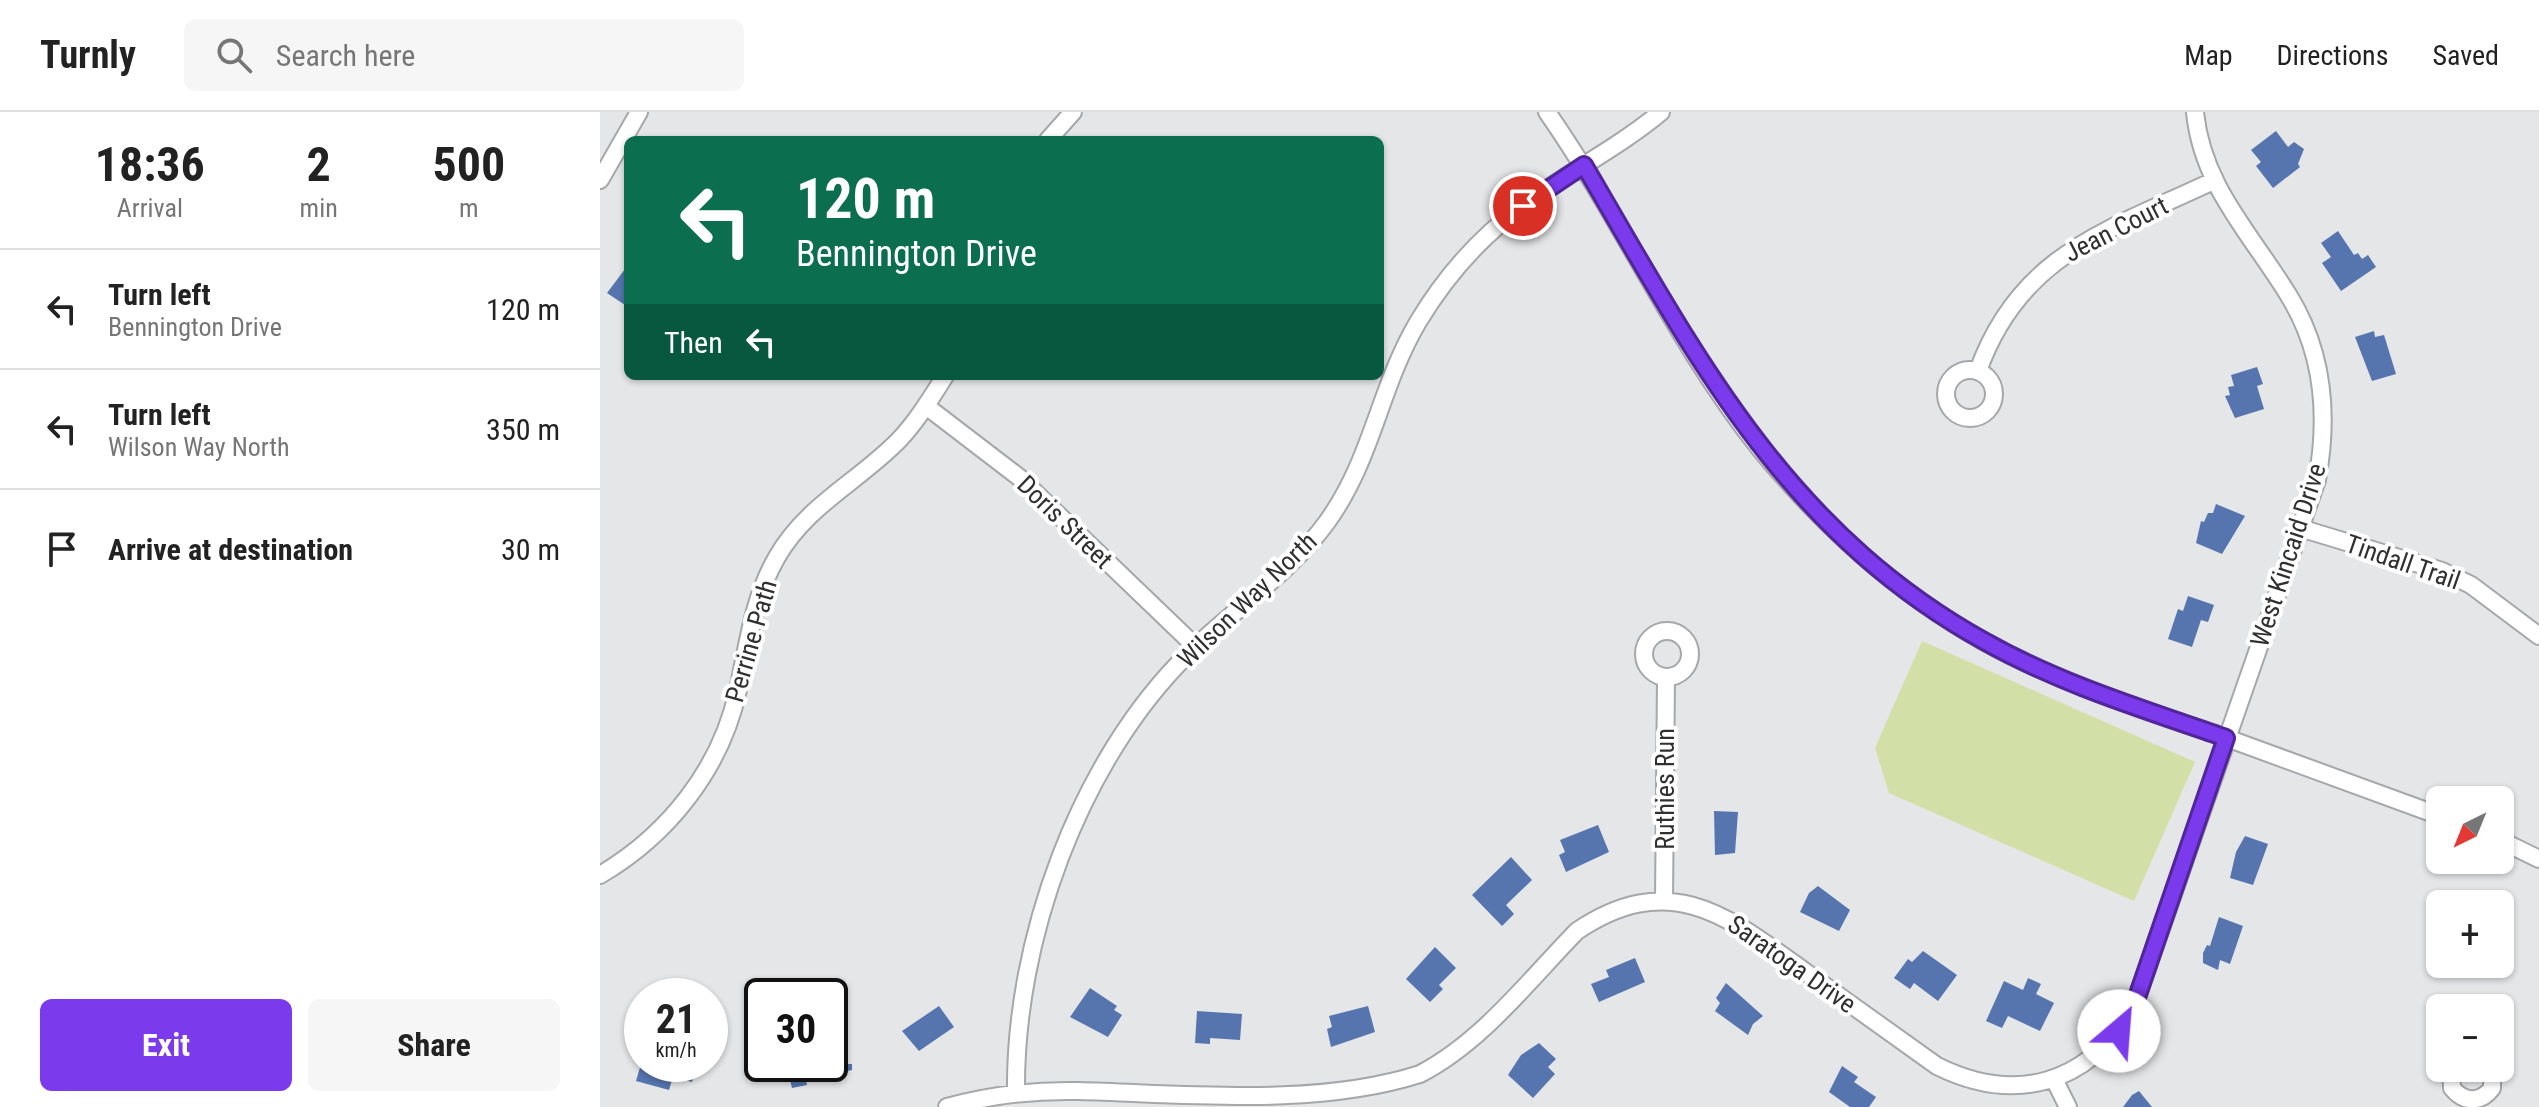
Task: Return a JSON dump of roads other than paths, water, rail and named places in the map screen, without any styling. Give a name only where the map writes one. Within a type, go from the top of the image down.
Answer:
[{"type":"street","points":[[625,136],[639,112]]},
{"type":"street","points":[[1052,136],[1073,112]]},
{"type":"street","points":[[1547,112],[1584,165],[1711,382],[1761,449],[1843,538],[1937,612],[1994,647],[2091,692],[2426,811]]},
{"type":"street","name":"Wilson Way North","points":[[1016,1093],[1021,1006],[1029,961],[1059,862],[1109,759],[1150,699],[1196,647],[1299,554],[1332,514],[1362,463],[1398,361],[1417,324],[1449,278],[1491,232],[1523,206],[1661,112]]},
{"type":"street","name":"West Kincaid Drive","points":[[2195,112],[2213,181],[2224,203],[2288,295],[2315,355],[2322,386],[2323,446],[2317,480],[2226,738]]},
{"type":"street","points":[[600,180],[624,138]]},
{"type":"street","name":"Jean Court","points":[[1978,371],[1994,332],[2010,306],[2053,262],[2078,245],[2213,181]]},
{"type":"street","name":"Perrine Path","points":[[600,875],[647,842],[668,821],[710,764],[737,694],[753,613],[762,586],[795,530],[817,506],[899,440],[942,380]]},
{"type":"street","name":"Doris Street","points":[[926,406],[1020,478],[1196,647]]},
{"type":"street","name":"Tindall Trail","points":[[2300,528],[2442,571],[2471,585],[2539,636]]},
{"type":"street","name":"Ruthies Run","points":[[1664,901],[1666,677]]},
{"type":"street","name":"Saratoga Drive","points":[[947,1107],[1016,1093],[1079,1091],[1290,1104],[1360,1097],[1393,1087],[1448,1057],[1577,931],[1598,917],[1641,902],[1664,901],[1690,903],[1732,919],[1937,1066],[1961,1078],[2003,1086],[2054,1079],[2102,1051],[2133,1009],[2226,738]]},
{"type":"street","points":[[2514,847],[2539,859]]},
{"type":"street","points":[[2054,1079],[2068,1107]]},
{"type":"street","points":[[2452,1082],[2452,1088],[2469,1103],[2487,1094],[2492,1082]]}]
